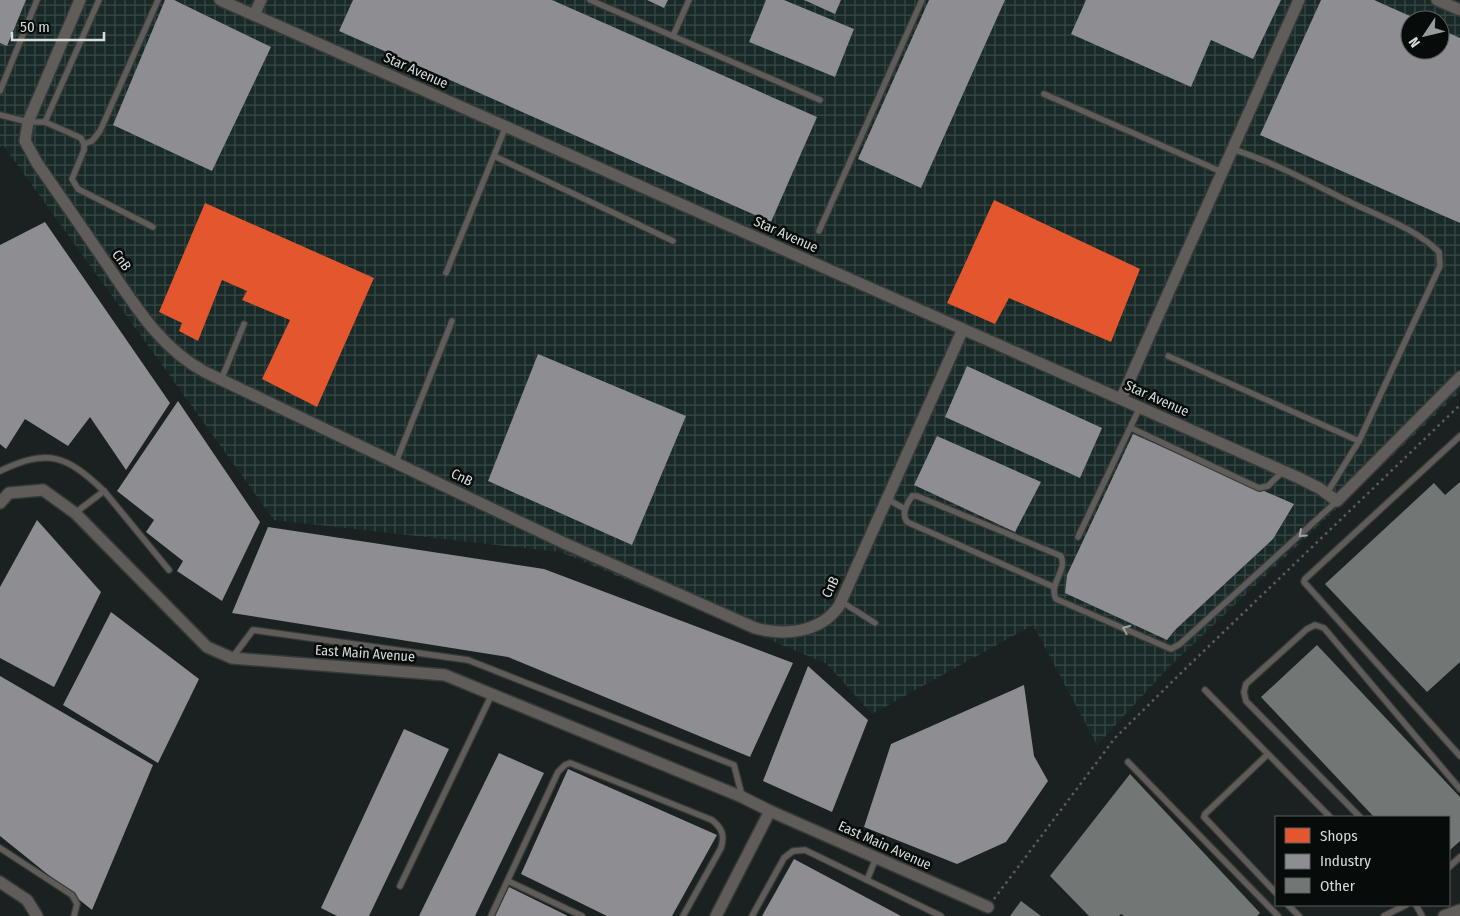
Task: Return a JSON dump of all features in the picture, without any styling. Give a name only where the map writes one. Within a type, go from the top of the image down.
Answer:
[{"type":"street","name":"CnB","points":[[80,0],[28,122],[25,141],[30,153],[143,316],[174,352],[195,367],[221,380],[564,543],[755,628],[793,632],[808,628],[828,618],[836,611],[842,602],[886,498],[962,329]]},
{"type":"street","name":"Star Avenue","points":[[220,0],[1310,482],[1327,492],[1337,501]]},
{"type":"street","points":[[254,15],[261,0]]},
{"type":"street","points":[[1121,399],[1299,0]]},
{"type":"street","points":[[1437,0],[1460,10]]},
{"type":"street","points":[[1337,501],[1460,377]]},
{"type":"street","name":"East Main Avenue","points":[[0,503],[9,494],[43,490],[75,513],[207,647],[232,658],[445,675],[742,797],[988,907]]},
{"type":"street","points":[[716,916],[770,811]]},
{"type":"street","points":[[0,882],[27,900],[37,916]]},
{"type":"street","points":[[1444,916],[1460,910]]},
{"type":"lane","points":[[0,91],[37,0]]},
{"type":"lane","points":[[45,122],[99,0]]},
{"type":"lane","points":[[84,144],[96,138],[100,131],[158,0]]},
{"type":"lane","points":[[590,0],[820,100]]},
{"type":"lane","points":[[673,36],[689,0]]},
{"type":"lane","points":[[819,231],[922,0]]},
{"type":"lane","points":[[1044,94],[1222,172]]},
{"type":"lane","points":[[0,115],[28,122],[45,122],[81,138],[84,150],[72,179],[78,189],[153,227]]},
{"type":"lane","points":[[446,273],[506,126]]},
{"type":"lane","points":[[1232,149],[1272,164],[1408,230],[1430,243],[1439,252],[1440,266],[1359,441],[1327,492]]},
{"type":"lane","points":[[494,156],[673,241]]},
{"type":"lane","points":[[396,462],[452,321]]},
{"type":"lane","points":[[221,380],[244,324]]},
{"type":"lane","points":[[1168,356],[1359,441]]},
{"type":"lane","points":[[1078,537],[1140,407]]},
{"type":"lane","points":[[1131,428],[1259,488],[1268,486],[1283,471]]},
{"type":"lane","points":[[1460,436],[1305,579],[1304,582],[1460,756]]},
{"type":"lane","points":[[0,471],[32,458],[56,458],[82,470],[104,491],[169,570]]},
{"type":"lane","points":[[75,513],[104,491]]},
{"type":"lane","points":[[1054,587],[907,522],[904,518],[905,509],[912,496],[917,496],[1061,556],[1063,563],[1054,587],[1056,599],[1171,648],[1176,647],[1337,501]]},
{"type":"lane","points":[[886,498],[905,509]]},
{"type":"lane","points":[[842,602],[875,623]]},
{"type":"lane","points":[[1359,816],[1246,701],[1244,692],[1246,684],[1307,629],[1315,625],[1324,628],[1460,789]]},
{"type":"lane","points":[[232,658],[253,630],[468,660],[734,765],[742,797]]},
{"type":"lane","points":[[1205,690],[1329,816]]},
{"type":"lane","points":[[400,886],[492,694]]},
{"type":"lane","points":[[1267,755],[1204,817],[1275,892]]},
{"type":"lane","points":[[1128,762],[1278,916]]},
{"type":"lane","points":[[491,916],[558,772],[565,764],[576,764],[718,824],[723,832],[724,841],[683,916]]},
{"type":"lane","points":[[0,848],[72,894],[77,904],[74,916]]},
{"type":"lane","points":[[752,916],[784,858],[793,850],[805,850],[941,916]]},
{"type":"lane","points":[[1450,866],[1460,857]]},
{"type":"lane","points":[[867,880],[876,858]]},
{"type":"lane","points":[[508,881],[582,916]]},
{"type":"lane","points":[[1289,906],[1299,916]]},
{"type":"lane","points":[[1384,916],[1404,906]]},
{"type":"path","points":[[988,907],[1115,738],[1460,405]]},
{"type":"shaded area","points":[[0,0],[1460,0],[1460,392],[1169,667],[1097,745],[1033,625],[872,714],[827,664],[560,552],[274,520],[3,145],[0,148]]},
{"type":"building: Shops","points":[[994,200],[1140,269],[1111,342],[1009,298],[995,324],[947,303]]},
{"type":"building: Shops","points":[[205,203],[374,278],[317,407],[262,379],[290,320],[242,300],[247,291],[222,280],[198,341],[179,331],[182,323],[159,312]]},
{"type":"building: Industry","points":[[0,0],[26,0],[7,46],[0,43]]},
{"type":"building: Industry","points":[[165,0],[174,0],[271,47],[212,171],[113,125]]},
{"type":"building: Industry","points":[[353,0],[552,0],[817,117],[771,222],[339,31]]},
{"type":"building: Industry","points":[[647,0],[668,0],[664,8]]},
{"type":"building: Industry","points":[[766,0],[784,0],[854,29],[835,77],[749,42]]},
{"type":"building: Industry","points":[[804,0],[841,0],[835,14]]},
{"type":"building: Industry","points":[[929,0],[1005,0],[921,188],[858,159]]},
{"type":"building: Industry","points":[[1086,0],[1281,0],[1253,59],[1211,40],[1191,87],[1071,34]]},
{"type":"building: Industry","points":[[1321,0],[1374,0],[1400,12],[1400,60],[1450,60],[1450,34],[1460,38],[1460,223],[1260,135]]},
{"type":"building: Industry","points":[[45,222],[170,403],[126,470],[90,417],[68,446],[25,419],[6,449],[0,444],[0,245]]},
{"type":"building: Industry","points":[[538,354],[686,416],[632,545],[488,481]]},
{"type":"building: Industry","points":[[967,366],[1102,428],[1080,478],[945,417]]},
{"type":"building: Industry","points":[[178,401],[260,522],[222,601],[177,571],[183,561],[146,532],[154,520],[117,491]]},
{"type":"building: Industry","points":[[1133,434],[1294,504],[1273,539],[1175,630],[1167,640],[1065,593],[1067,575]]},
{"type":"building: Industry","points":[[937,436],[1041,482],[1015,532],[914,485]]},
{"type":"building: Industry","points":[[37,520],[101,592],[54,687],[0,658],[0,587]]},
{"type":"building: Industry","points":[[268,527],[544,569],[793,663],[750,757],[508,657],[232,613]]},
{"type":"building: Industry","points":[[111,612],[199,679],[158,763],[63,705]]},
{"type":"building: Industry","points":[[808,666],[868,720],[832,812],[763,781]]},
{"type":"building: Industry","points":[[0,676],[153,765],[92,910],[0,836]]},
{"type":"building: Industry","points":[[1024,685],[1034,756],[1048,781],[1006,842],[957,864],[864,827],[891,744]]},
{"type":"building: Industry","points":[[404,729],[449,749],[369,916],[337,916],[321,908]]},
{"type":"building: Industry","points":[[499,753],[544,773],[475,916],[419,916]]},
{"type":"building: Industry","points":[[568,769],[717,835],[672,916],[607,916],[521,874]]},
{"type":"building: Industry","points":[[794,859],[901,916],[762,916]]},
{"type":"building: Industry","points":[[509,887],[568,916],[495,916]]},
{"type":"building: Other","points":[[1460,482],[1460,662],[1427,692],[1325,584],[1434,483],[1445,495]]},
{"type":"building: Other","points":[[1317,645],[1460,797],[1460,841],[1450,850],[1450,816],[1373,816],[1261,697]]},
{"type":"building: Other","points":[[1130,774],[1260,913],[1257,916],[1124,916],[1121,914],[1119,916],[1089,916],[1050,876]]},
{"type":"building: Other","points":[[1021,901],[1041,916],[1010,916]]}]
